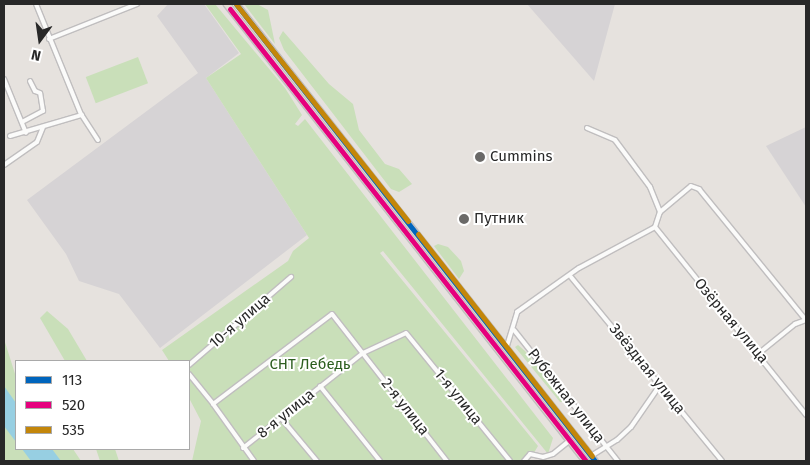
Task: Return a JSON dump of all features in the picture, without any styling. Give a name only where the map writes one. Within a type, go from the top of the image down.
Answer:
[{"type":"highway","points":[[227,4],[586,461]]},
{"type":"highway","points":[[236,4],[595,461]]},
{"type":"highway","points":[[374,190],[408,224]]},
{"type":"highway","points":[[425,255],[454,290],[459,289]]},
{"type":"street","points":[[36,4],[82,115],[98,140]]},
{"type":"street","points":[[49,39],[137,4]]},
{"type":"street","points":[[4,79],[26,133]]},
{"type":"street","points":[[22,122],[42,111],[40,93],[35,92],[30,81]]},
{"type":"street","points":[[10,136],[26,133],[82,115]]},
{"type":"street","points":[[4,164],[37,142],[42,127]]},
{"type":"street","points":[[587,128],[615,140],[645,179],[660,212]]},
{"type":"street","points":[[506,349],[514,330],[513,317],[517,312],[571,277],[579,268],[655,227],[660,212],[691,186],[698,189],[806,320],[795,324],[758,354]]},
{"type":"street","name":"Озёрная улица","points":[[655,227],[806,415]]},
{"type":"street","name":"10-я улица","points":[[190,364],[291,277]]},
{"type":"street","name":"Звёздная улица","points":[[571,277],[722,461]]},
{"type":"street","name":"2-я улица","points":[[213,404],[332,314],[447,461]]},
{"type":"street","name":"Рубежная улица","points":[[514,330],[618,461]]},
{"type":"street","name":"8-я улица","points":[[244,448],[363,353],[406,333]]},
{"type":"street","name":"1-я улица","points":[[406,333],[510,461]]},
{"type":"street","points":[[190,375],[254,461]]},
{"type":"street","points":[[591,456],[631,427],[660,385]]},
{"type":"street","points":[[320,386],[380,461]]},
{"type":"street","points":[[281,418],[317,461]]},
{"type":"street","points":[[550,461],[554,454],[570,440]]},
{"type":"street","points":[[524,461],[530,454],[542,457],[554,454]]},
{"type":"shaded area","points":[[168,4],[204,4],[239,53],[206,78],[307,235],[160,348],[119,294],[79,281],[66,254],[27,200],[198,73],[157,16]]},
{"type":"shaded area","points":[[527,4],[615,4],[594,81]]},
{"type":"shaded area","points":[[806,127],[806,207],[766,146]]},
{"type":"green space","name":"СНТ Лебедь","points":[[205,4],[215,4],[285,88],[302,115],[295,124],[298,126],[305,119],[553,438],[548,454],[383,251],[380,253],[538,446],[529,461],[192,461],[201,421],[190,400],[190,360],[168,360],[162,350],[288,261],[293,251],[309,238],[206,78],[241,54]]},
{"type":"green space","points":[[244,4],[257,4],[268,10],[275,44]]},
{"type":"green space","points":[[283,31],[329,84],[353,104],[359,130],[385,164],[399,169],[412,184],[399,192],[391,189],[284,50],[279,38]]},
{"type":"green space","points":[[138,57],[148,83],[96,103],[86,77]]},
{"type":"green space","points":[[438,244],[448,247],[461,261],[464,271],[459,279],[434,246]]},
{"type":"green space","points":[[47,311],[68,329],[86,360],[64,360],[40,318]]},
{"type":"green space","points":[[4,339],[15,374],[15,450],[74,450],[81,461],[4,461]]},
{"type":"green space","points":[[518,345],[566,402],[560,402],[515,347]]},
{"type":"green space","points":[[96,450],[115,450],[119,461],[100,461]]},
{"type":"water","points":[[4,386],[15,402],[15,441],[4,426]]},
{"type":"water","points":[[23,450],[53,450],[61,461],[31,461]]},
{"type":"transit line","name":"113","points":[[236,4],[595,461]]},
{"type":"transit line","name":"535","points":[[236,4],[408,221]]},
{"type":"transit line","name":"520","points":[[230,9],[586,461]]},
{"type":"transit line","name":"535","points":[[418,234],[592,456]]},
{"type":"place","name":"Cummins","points":[[480,157]]},
{"type":"place","name":"Путник","points":[[464,219]]}]
